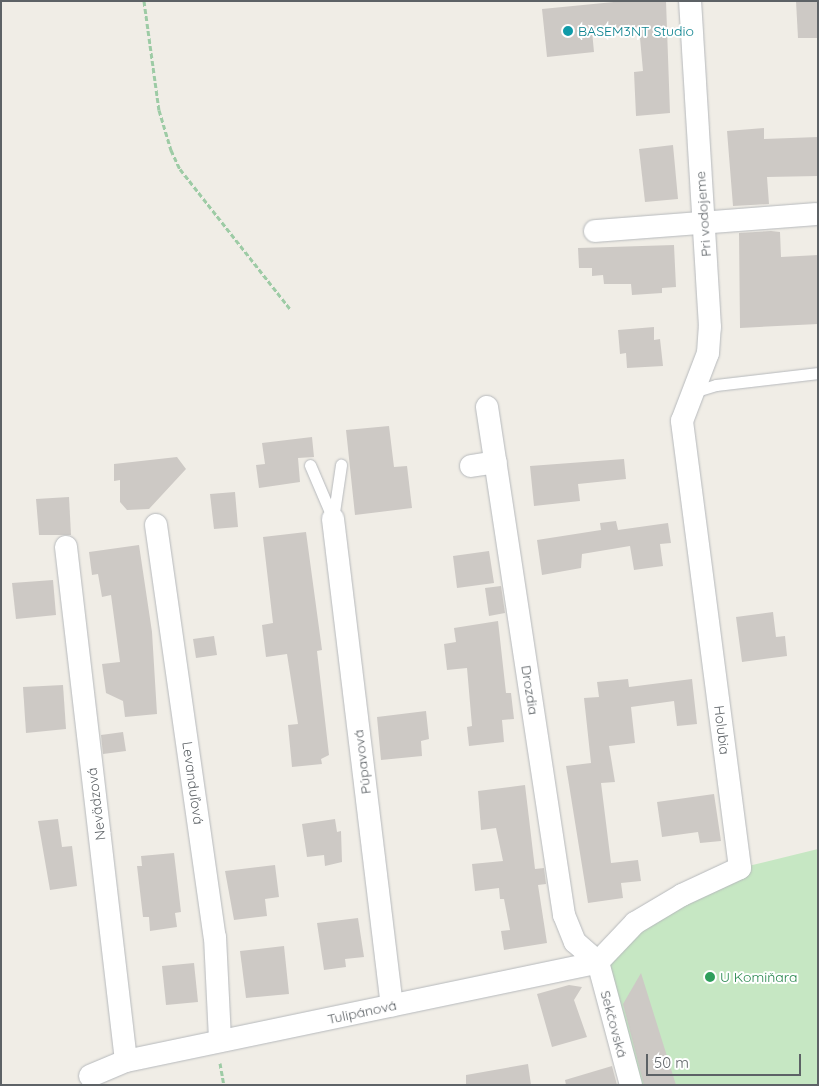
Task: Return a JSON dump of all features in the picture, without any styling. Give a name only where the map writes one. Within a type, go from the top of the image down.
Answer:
[{"type":"street","name":"Pri vodojeme","points":[[682,421],[708,353],[710,327],[690,1]]},
{"type":"street","points":[[595,231],[703,221],[815,214]]},
{"type":"street","name":"Drozdia","points":[[487,407],[564,915],[576,942],[598,962]]},
{"type":"street","name":"Holubia","points":[[598,962],[635,923],[682,895],[740,868],[682,421]]},
{"type":"street","points":[[471,466],[496,462]]},
{"type":"street","name":"Púpavová","points":[[333,519],[392,1005]]},
{"type":"street","name":"Levanduľová","points":[[156,525],[215,937],[220,1041]]},
{"type":"street","name":"Nevädzová","points":[[66,546],[126,1061]]},
{"type":"street","name":"Tulipánová","points":[[90,1076],[126,1061],[598,962]]},
{"type":"street","name":"Sekčovská","points":[[598,962],[631,1085]]},
{"type":"lane","points":[[693,392],[716,385],[818,373]]},
{"type":"lane","points":[[310,465],[333,519]]},
{"type":"lane","points":[[333,519],[341,465]]},
{"type":"path","points":[[144,1],[159,110],[171,150],[180,168],[290,309]]},
{"type":"green space","name":"U Komiňara","points":[[818,849],[818,1085],[628,1085],[598,962],[635,923],[740,868]]},
{"type":"building","points":[[624,1],[666,1],[670,113],[636,116],[634,72],[643,71],[639,27],[592,31],[594,52],[547,57],[542,9]]},
{"type":"building","points":[[796,1],[818,1],[818,38],[798,38]]},
{"type":"building","points":[[764,128],[764,139],[818,137],[818,176],[767,177],[769,204],[733,206],[727,131]]},
{"type":"building","points":[[673,145],[678,199],[645,202],[639,149]]},
{"type":"building","points":[[780,232],[781,257],[818,255],[818,324],[740,328],[739,233]]},
{"type":"building","points":[[674,245],[676,287],[662,288],[662,293],[632,295],[631,284],[604,284],[603,275],[592,276],[592,268],[579,268],[578,248]]},
{"type":"building","points":[[654,327],[654,340],[660,339],[663,366],[627,368],[626,353],[620,354],[618,330]]},
{"type":"building","points":[[389,426],[394,467],[407,466],[412,508],[355,515],[346,430]]},
{"type":"building","points":[[312,437],[314,457],[298,458],[300,482],[259,488],[256,465],[265,464],[262,443]]},
{"type":"building","points":[[177,457],[186,469],[149,509],[127,510],[120,502],[120,480],[114,481],[114,464]]},
{"type":"building","points":[[624,459],[626,479],[578,484],[580,501],[534,506],[530,466]]},
{"type":"building","points":[[235,492],[238,527],[214,529],[210,494]]},
{"type":"building","points":[[69,497],[71,535],[39,535],[36,499]]},
{"type":"building","points":[[616,521],[618,530],[668,523],[671,543],[660,544],[663,566],[634,570],[630,546],[582,554],[581,568],[542,575],[537,540],[601,530],[600,523]]},
{"type":"building","points":[[306,532],[322,650],[317,651],[329,755],[321,759],[322,764],[292,767],[288,725],[298,724],[287,654],[266,657],[262,625],[273,623],[263,537]]},
{"type":"building","points":[[139,545],[152,632],[157,714],[125,717],[123,701],[106,693],[102,664],[120,662],[111,595],[102,597],[98,574],[92,575],[89,552]]},
{"type":"building","points":[[489,551],[494,583],[457,588],[453,556]]},
{"type":"building","points":[[53,580],[56,615],[16,619],[12,583]]},
{"type":"building","points":[[501,586],[505,613],[489,616],[485,588]]},
{"type":"building","points":[[773,612],[776,637],[785,636],[787,656],[742,662],[736,617]]},
{"type":"building","points":[[498,621],[506,693],[511,693],[514,719],[502,720],[504,742],[469,746],[467,727],[472,726],[467,668],[447,670],[444,644],[456,642],[454,628]]},
{"type":"building","points":[[214,636],[217,655],[196,658],[193,639]]},
{"type":"building","points":[[628,679],[629,687],[692,679],[697,724],[677,726],[674,701],[631,707],[635,743],[609,746],[615,782],[601,783],[611,863],[638,860],[641,881],[621,883],[623,898],[588,903],[566,766],[591,763],[584,698],[599,697],[597,682]]},
{"type":"building","points":[[63,685],[66,729],[26,733],[23,687]]},
{"type":"building","points":[[426,711],[429,739],[421,741],[422,756],[381,760],[377,717]]},
{"type":"building","points":[[123,732],[126,751],[103,754],[101,735]]},
{"type":"building","points":[[525,785],[535,869],[544,868],[546,884],[538,885],[547,943],[504,950],[501,931],[510,930],[504,899],[500,899],[499,888],[475,891],[472,864],[503,861],[496,828],[481,830],[478,791]]},
{"type":"building","points":[[714,794],[721,841],[700,843],[698,832],[662,837],[657,802]]},
{"type":"building","points":[[58,819],[62,847],[72,846],[77,886],[50,890],[38,821]]},
{"type":"building","points":[[335,819],[337,832],[341,831],[342,862],[325,866],[324,855],[307,857],[302,824]]},
{"type":"building","points":[[174,853],[181,912],[175,913],[177,927],[150,931],[149,917],[143,917],[137,866],[142,866],[141,856]]},
{"type":"building","points":[[275,865],[279,897],[265,899],[267,916],[234,920],[225,871]]},
{"type":"building","points":[[358,918],[364,957],[345,959],[346,967],[324,970],[317,923]]},
{"type":"building","points":[[284,946],[289,994],[246,998],[240,951]]},
{"type":"building","points":[[194,963],[198,1002],[166,1005],[162,966]]},
{"type":"building","points":[[641,973],[676,1085],[644,1085],[623,1004]]},
{"type":"building","points":[[569,985],[582,987],[574,1000],[587,1037],[552,1047],[537,994]]},
{"type":"building","points":[[528,1064],[531,1085],[466,1085],[466,1075]]},
{"type":"building","points":[[612,1066],[617,1085],[566,1085],[565,1080]]},
{"type":"place","name":"BASEM3NT Studio","points":[[568,31]]},
{"type":"place","name":"U Komiňara","points":[[710,977]]}]
